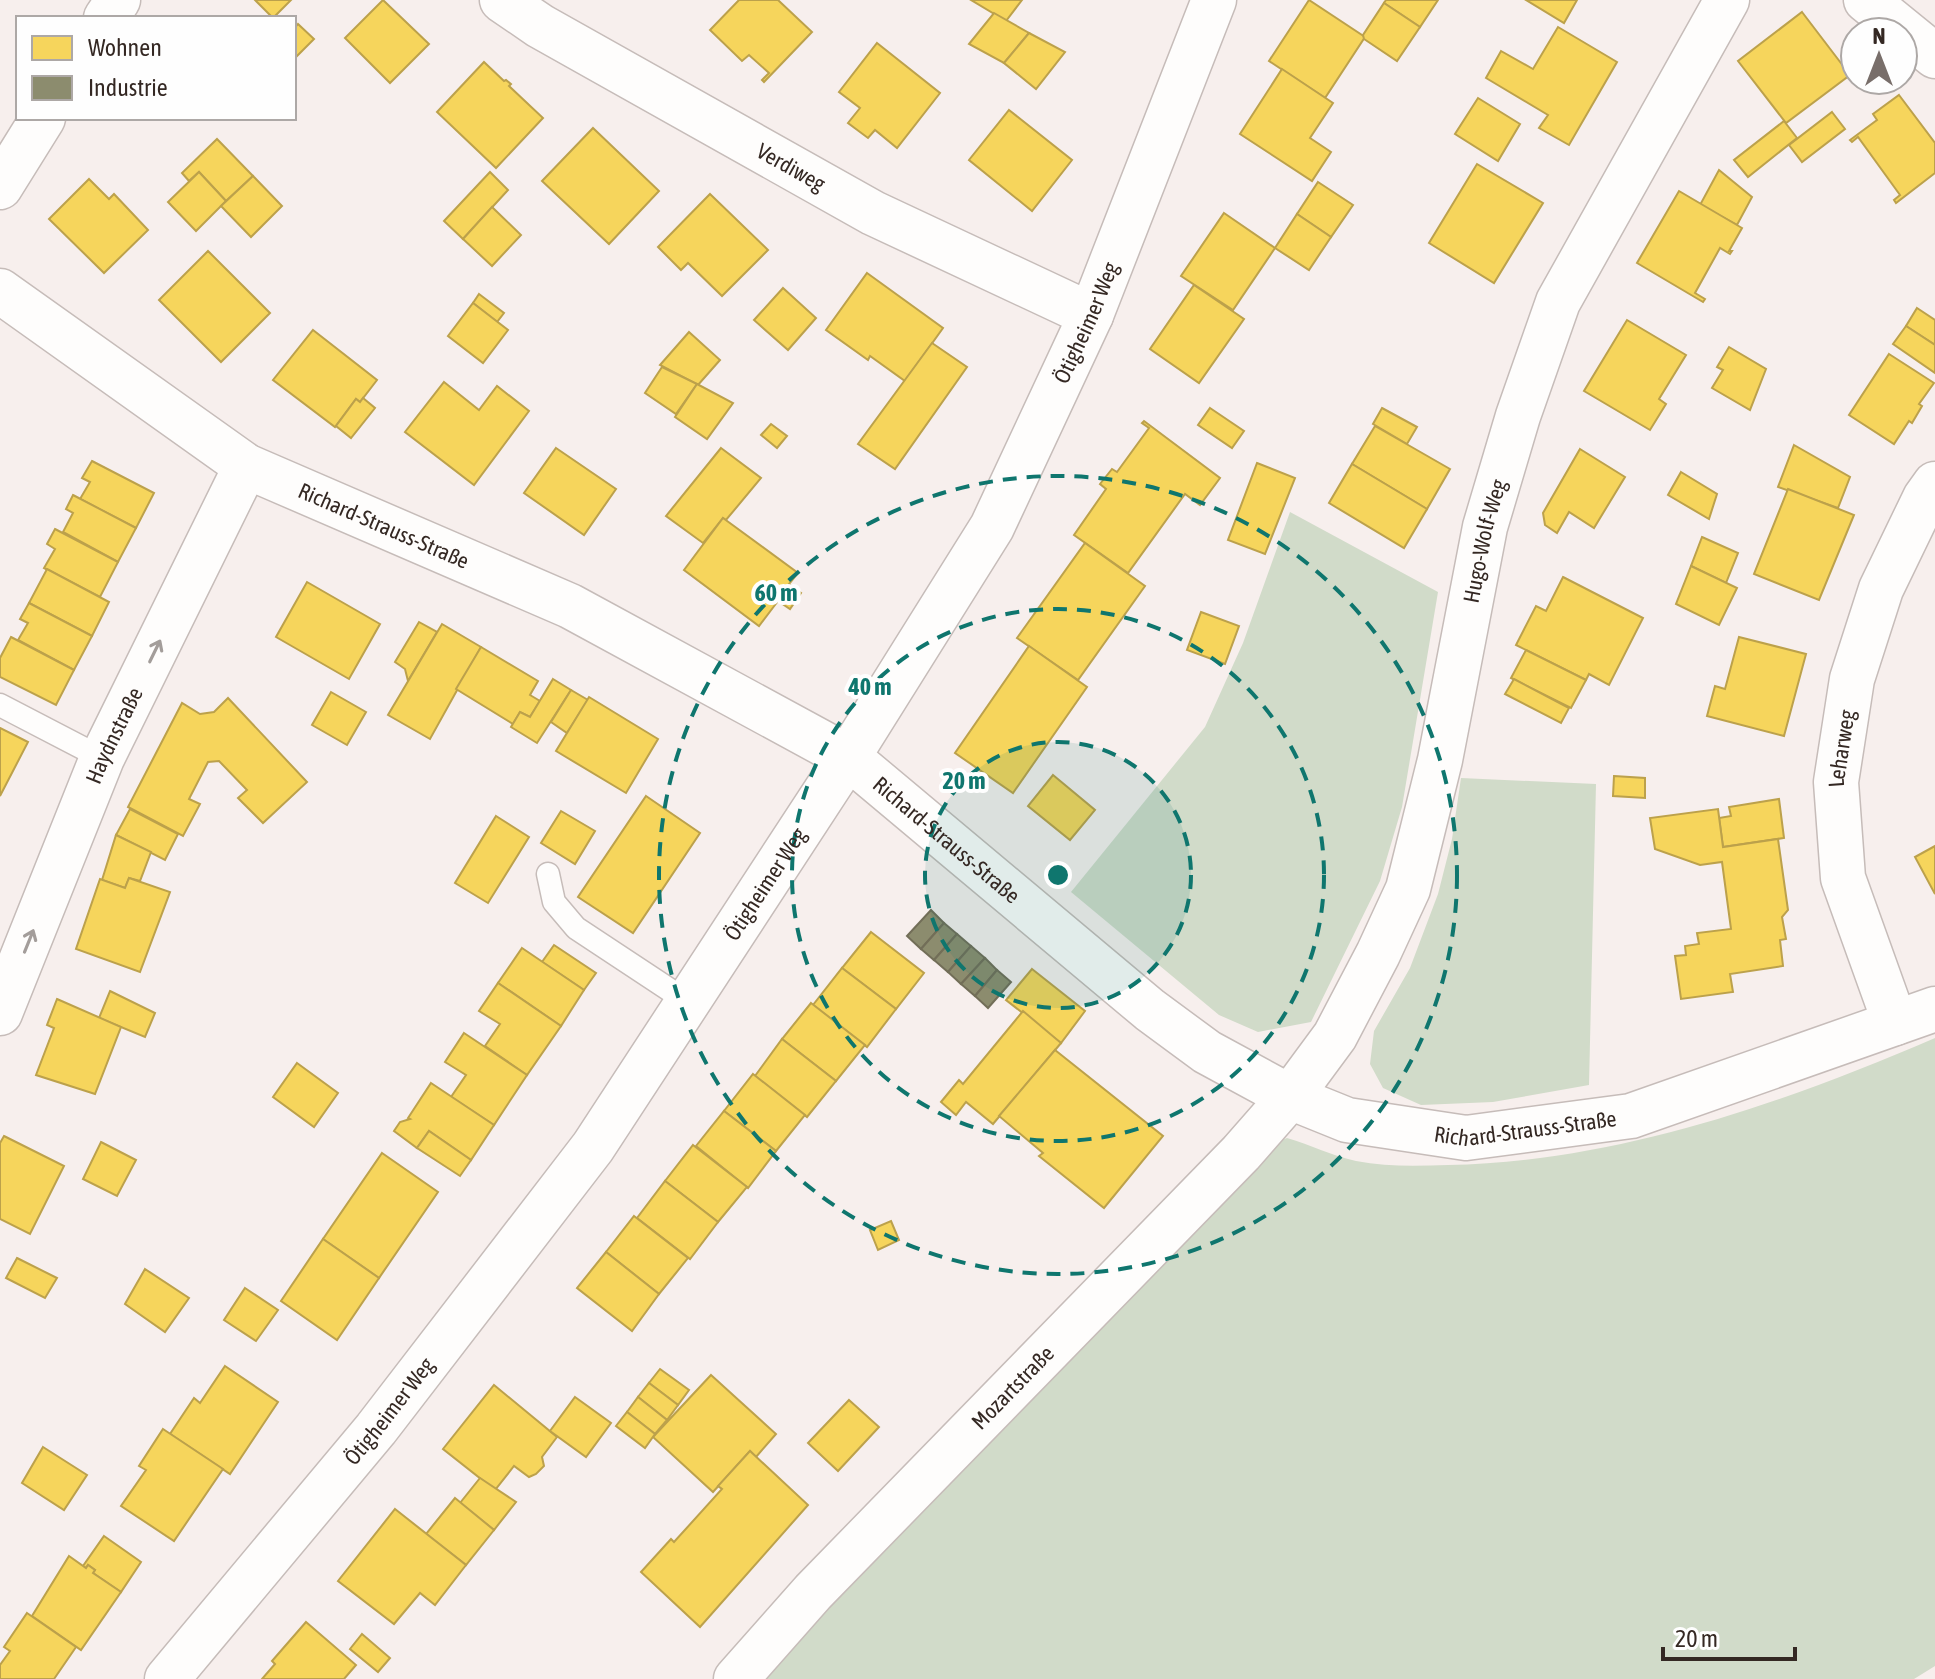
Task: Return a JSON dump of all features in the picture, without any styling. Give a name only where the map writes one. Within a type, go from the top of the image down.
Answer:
[{"type":"street","name":"Verdiweg","points":[[502,0],[540,26],[873,213],[1091,315]]},
{"type":"street","name":"Ötigheimer Weg","points":[[167,1679],[376,1429],[593,1147],[848,757],[992,527],[1091,315],[1214,0]]},
{"type":"street","name":"Hugo-Wolf-Weg","points":[[1290,1097],[1335,1036],[1408,889],[1440,760],[1485,527],[1518,416],[1558,302],[1727,0]]},
{"type":"street","points":[[1866,0],[1935,56]]},
{"type":"street","points":[[0,187],[42,120]]},
{"type":"street","name":"Richard-Strauss-Straße","points":[[0,291],[246,466],[570,606],[848,757],[1150,1010],[1207,1052],[1290,1097],[1347,1120],[1466,1138],[1631,1116],[1935,1009]]},
{"type":"street","name":"Haydnstraße","points":[[0,1013],[102,758],[246,466]]},
{"type":"street","name":"Leharweg","points":[[1895,1023],[1843,878],[1836,782],[1852,679],[1881,589],[1925,498],[1935,484]]},
{"type":"street","name":"Mozartstraße","points":[[736,1679],[813,1592],[1241,1153],[1290,1097]]},
{"type":"lane","points":[[0,705],[102,758]]},
{"type":"lane","points":[[548,874],[554,902],[576,928],[688,1002]]},
{"type":"green space","points":[[1290,512],[1438,592],[1402,807],[1380,881],[1311,1022],[1258,1032],[1219,1015],[1071,892],[1205,727],[1243,643]]},
{"type":"green space","points":[[1461,778],[1596,784],[1589,1085],[1493,1102],[1421,1105],[1383,1088],[1370,1064],[1374,1031],[1410,968],[1438,894],[1452,839]]},
{"type":"green space","points":[[1935,1038],[1935,1666],[1914,1679],[760,1679],[826,1605],[1272,1144],[1287,1138],[1347,1159],[1402,1166],[1511,1161],[1573,1153],[1635,1141],[1758,1106]]},
{"type":"building: Wohnen","points":[[255,0],[291,0],[275,16],[271,16]]},
{"type":"building: Wohnen","points":[[383,0],[429,44],[390,83],[345,38]]},
{"type":"building: Wohnen","points":[[739,0],[778,0],[812,32],[764,82],[762,80],[769,73],[749,55],[742,61],[710,30]]},
{"type":"building: Wohnen","points":[[971,0],[1022,0],[1006,21]]},
{"type":"building: Wohnen","points":[[1309,0],[1365,37],[1325,98],[1269,61]]},
{"type":"building: Wohnen","points":[[1386,0],[1438,0],[1420,27],[1384,3]]},
{"type":"building: Wohnen","points":[[1526,0],[1577,0],[1564,23]]},
{"type":"building: Wohnen","points":[[1384,3],[1420,27],[1397,61],[1364,39],[1363,35]]},
{"type":"building: Wohnen","points":[[1802,12],[1839,61],[1839,83],[1786,123],[1738,61]]},
{"type":"building: Wohnen","points":[[994,13],[1029,33],[1004,63],[969,44]]},
{"type":"building: Wohnen","points":[[298,24],[314,39],[296,57]]},
{"type":"building: Wohnen","points":[[1558,27],[1617,62],[1569,145],[1539,128],[1548,115],[1486,78],[1501,51],[1533,69]]},
{"type":"building: Wohnen","points":[[1029,33],[1065,52],[1036,89],[1004,63]]},
{"type":"building: Wohnen","points":[[877,43],[940,93],[897,148],[875,130],[868,138],[848,123],[860,108],[839,92]]},
{"type":"building: Wohnen","points":[[484,62],[511,84],[509,86],[543,118],[496,168],[437,112]]},
{"type":"building: Wohnen","points":[[1282,69],[1333,103],[1310,138],[1331,152],[1312,181],[1240,134]]},
{"type":"building: Wohnen","points":[[1900,96],[1935,143],[1935,173],[1896,203],[1894,200],[1900,195],[1858,137],[1852,142],[1850,140],[1877,120],[1873,114]]},
{"type":"building: Wohnen","points":[[1478,98],[1520,124],[1498,161],[1455,134]]},
{"type":"building: Wohnen","points":[[1009,110],[1072,160],[1032,211],[969,160]]},
{"type":"building: Wohnen","points":[[1832,112],[1845,129],[1802,162],[1789,145]]},
{"type":"building: Wohnen","points":[[1784,121],[1797,138],[1748,177],[1734,160]]},
{"type":"building: Wohnen","points":[[593,128],[659,191],[609,244],[542,181]]},
{"type":"building: Wohnen","points":[[217,139],[253,176],[226,201],[199,172],[189,181],[182,173]]},
{"type":"building: Wohnen","points":[[1477,164],[1543,203],[1494,283],[1429,243]]},
{"type":"building: Wohnen","points":[[1719,170],[1752,197],[1737,225],[1700,205]]},
{"type":"building: Wohnen","points":[[199,172],[226,201],[196,231],[168,202]]},
{"type":"building: Wohnen","points":[[490,172],[508,190],[463,239],[444,221]]},
{"type":"building: Wohnen","points":[[253,176],[282,206],[251,237],[221,206]]},
{"type":"building: Wohnen","points":[[89,179],[109,199],[114,194],[148,230],[104,273],[49,219]]},
{"type":"building: Wohnen","points":[[1318,182],[1353,205],[1331,237],[1297,214]]},
{"type":"building: Wohnen","points":[[1679,191],[1742,228],[1730,254],[1720,248],[1695,293],[1705,299],[1703,302],[1637,263]]},
{"type":"building: Wohnen","points":[[710,194],[768,250],[722,296],[688,263],[681,270],[658,247]]},
{"type":"building: Wohnen","points":[[492,207],[521,235],[492,266],[463,239]]},
{"type":"building: Wohnen","points":[[1224,213],[1275,248],[1233,310],[1181,276]]},
{"type":"building: Wohnen","points":[[1297,214],[1331,237],[1309,270],[1275,248]]},
{"type":"building: Wohnen","points":[[208,251],[270,313],[221,362],[159,300]]},
{"type":"building: Wohnen","points":[[867,273],[943,328],[905,381],[870,356],[868,360],[826,330]]},
{"type":"building: Wohnen","points":[[1194,285],[1244,319],[1199,383],[1150,349]]},
{"type":"building: Wohnen","points":[[783,288],[816,318],[788,350],[754,320]]},
{"type":"building: Wohnen","points":[[479,294],[504,313],[497,322],[473,303]]},
{"type":"building: Wohnen","points":[[473,303],[508,330],[483,363],[448,336]]},
{"type":"building: Wohnen","points":[[1917,308],[1935,320],[1935,345],[1906,326]]},
{"type":"building: Wohnen","points":[[1627,320],[1686,355],[1659,399],[1666,404],[1650,430],[1584,391]]},
{"type":"building: Wohnen","points":[[1906,326],[1935,345],[1935,373],[1893,344]]},
{"type":"building: Wohnen","points":[[313,330],[377,380],[360,402],[356,399],[335,427],[273,380]]},
{"type":"building: Wohnen","points":[[689,332],[720,360],[698,385],[660,365]]},
{"type":"building: Wohnen","points":[[932,343],[967,367],[895,469],[858,444]]},
{"type":"building: Wohnen","points":[[1729,347],[1766,369],[1750,410],[1712,388],[1723,370],[1717,367]]},
{"type":"building: Wohnen","points":[[1889,354],[1934,383],[1919,404],[1922,406],[1912,423],[1909,421],[1894,444],[1849,415]]},
{"type":"building: Wohnen","points":[[662,367],[697,384],[676,414],[645,393]]},
{"type":"building: Wohnen","points":[[444,382],[479,410],[497,386],[529,411],[474,485],[405,432]]},
{"type":"building: Wohnen","points":[[697,384],[733,403],[707,439],[675,417]]},
{"type":"building: Wohnen","points":[[363,398],[375,408],[351,438],[336,426],[356,399],[360,402]]},
{"type":"building: Wohnen","points":[[1210,408],[1244,431],[1232,448],[1198,425]]},
{"type":"building: Wohnen","points":[[1382,408],[1417,427],[1407,444],[1373,424]]},
{"type":"building: Wohnen","points":[[1144,421],[1220,478],[1200,505],[1185,494],[1128,573],[1074,535],[1106,489],[1100,484],[1112,469],[1117,472],[1149,428],[1142,423]]},
{"type":"building: Wohnen","points":[[771,424],[787,436],[777,448],[761,435]]},
{"type":"building: Wohnen","points":[[1375,426],[1450,469],[1427,509],[1352,464]]},
{"type":"building: Wohnen","points":[[1794,445],[1850,477],[1838,508],[1778,487]]},
{"type":"building: Wohnen","points":[[556,448],[616,489],[584,535],[524,493]]},
{"type":"building: Wohnen","points":[[721,448],[761,478],[703,543],[666,516]]},
{"type":"building: Wohnen","points":[[1580,449],[1625,477],[1594,528],[1569,512],[1557,533],[1545,525],[1543,513]]},
{"type":"building: Wohnen","points":[[92,461],[154,493],[136,528],[80,499],[90,482],[82,478]]},
{"type":"building: Wohnen","points":[[1257,463],[1295,478],[1265,554],[1228,540]]},
{"type":"building: Wohnen","points":[[1352,464],[1427,509],[1404,548],[1329,503]]},
{"type":"building: Wohnen","points":[[1681,472],[1717,494],[1709,519],[1668,495]]},
{"type":"building: Wohnen","points":[[1788,489],[1854,515],[1819,600],[1754,574]]},
{"type":"building: Wohnen","points":[[73,495],[136,528],[118,562],[63,532],[73,513],[66,509]]},
{"type":"building: Wohnen","points":[[723,518],[798,573],[789,584],[801,593],[790,609],[778,601],[759,626],[684,570]]},
{"type":"building: Wohnen","points":[[55,529],[118,562],[100,597],[44,568],[55,549],[47,544]]},
{"type":"building: Wohnen","points":[[1702,537],[1738,553],[1726,583],[1691,566]]},
{"type":"building: Wohnen","points":[[1085,543],[1145,586],[1078,680],[1017,638]]},
{"type":"building: Wohnen","points":[[1691,566],[1737,588],[1719,625],[1676,604]]},
{"type":"building: Wohnen","points":[[47,569],[109,602],[92,636],[29,603]]},
{"type":"building: Wohnen","points":[[1563,577],[1643,618],[1609,685],[1589,674],[1586,680],[1516,645],[1536,606],[1546,611]]},
{"type":"building: Wohnen","points":[[307,582],[380,624],[349,679],[276,637]]},
{"type":"building: Wohnen","points":[[29,603],[92,636],[74,670],[18,640],[28,623],[20,619]]},
{"type":"building: Wohnen","points":[[1201,612],[1239,626],[1225,664],[1187,650]]},
{"type":"building: Wohnen","points":[[419,622],[437,632],[408,681],[405,669],[395,662]]},
{"type":"building: Wohnen","points":[[442,624],[481,647],[430,739],[388,715]]},
{"type":"building: Wohnen","points":[[11,637],[74,670],[56,705],[0,677],[0,658]]},
{"type":"building: Wohnen","points":[[1739,637],[1806,654],[1784,736],[1707,716],[1715,686],[1725,689]]},
{"type":"building: Wohnen","points":[[1029,646],[1087,687],[1013,793],[955,753]]},
{"type":"building: Wohnen","points":[[481,647],[538,681],[530,695],[540,701],[530,717],[520,712],[513,724],[456,689]]},
{"type":"building: Wohnen","points":[[1526,650],[1586,680],[1571,708],[1511,678]]},
{"type":"building: Wohnen","points":[[553,679],[571,690],[537,743],[511,727],[520,712],[530,717]]},
{"type":"building: Wohnen","points":[[1514,679],[1569,708],[1561,723],[1505,694]]},
{"type":"building: Wohnen","points":[[571,690],[588,700],[567,733],[551,722]]},
{"type":"building: Wohnen","points":[[331,692],[366,712],[347,745],[312,725]]},
{"type":"building: Wohnen","points":[[589,697],[658,739],[626,793],[556,751]]},
{"type":"building: Wohnen","points":[[228,698],[307,782],[263,823],[238,798],[247,790],[219,761],[208,762],[189,799],[200,804],[183,836],[128,807],[182,703],[200,714],[214,712]]},
{"type":"building: Wohnen","points":[[0,728],[28,742],[0,796]]},
{"type":"building: Wohnen","points":[[1053,775],[1095,810],[1070,840],[1028,806]]},
{"type":"building: Wohnen","points":[[1614,776],[1645,778],[1645,798],[1613,796]]},
{"type":"building: Wohnen","points":[[646,796],[700,833],[633,933],[578,897]]},
{"type":"building: Wohnen","points":[[1779,799],[1784,838],[1723,847],[1719,818],[1731,816],[1729,807]]},
{"type":"building: Wohnen","points":[[130,809],[178,834],[165,860],[116,835]]},
{"type":"building: Wohnen","points":[[1718,809],[1723,847],[1778,839],[1788,910],[1782,917],[1786,939],[1780,940],[1783,966],[1730,974],[1733,992],[1681,999],[1675,956],[1686,955],[1685,946],[1699,944],[1697,933],[1731,929],[1722,862],[1700,865],[1655,849],[1650,818]]},
{"type":"building: Wohnen","points":[[561,811],[595,831],[575,864],[541,843]]},
{"type":"building: Wohnen","points":[[496,816],[529,837],[488,903],[455,883]]},
{"type":"building: Wohnen","points":[[116,835],[151,852],[140,881],[129,878],[125,888],[102,880]]},
{"type":"building: Wohnen","points":[[1935,846],[1935,894],[1915,857]]},
{"type":"building: Wohnen","points":[[129,878],[170,892],[140,972],[76,949],[100,879],[125,888]]},
{"type":"building: Wohnen","points":[[871,932],[924,973],[896,1009],[842,968]]},
{"type":"building: Wohnen","points":[[554,945],[596,973],[584,990],[542,962]]},
{"type":"building: Wohnen","points":[[522,948],[584,990],[561,1026],[498,983]]},
{"type":"building: Wohnen","points":[[842,968],[896,1009],[867,1047],[813,1005]]},
{"type":"building: Wohnen","points":[[1032,969],[1085,1011],[1061,1043],[1006,1000]]},
{"type":"building: Wohnen","points":[[498,983],[561,1026],[527,1075],[485,1046],[500,1024],[479,1011]]},
{"type":"building: Wohnen","points":[[110,991],[155,1013],[145,1037],[99,1018]]},
{"type":"building: Wohnen","points":[[57,999],[121,1027],[95,1094],[36,1075],[54,1028],[47,1025]]},
{"type":"building: Wohnen","points":[[811,1003],[865,1045],[836,1081],[782,1039]]},
{"type":"building: Wohnen","points":[[1023,1011],[1061,1043],[993,1124],[966,1102],[956,1115],[941,1102],[959,1080],[963,1084]]},
{"type":"building: Wohnen","points":[[464,1033],[527,1075],[494,1125],[451,1097],[466,1075],[445,1062]]},
{"type":"building: Wohnen","points":[[782,1039],[836,1081],[807,1117],[755,1076]]},
{"type":"building: Wohnen","points":[[1055,1050],[1163,1136],[1104,1208],[1039,1156],[1043,1153],[999,1116]]},
{"type":"building: Wohnen","points":[[297,1063],[338,1093],[314,1127],[273,1097]]},
{"type":"building: Wohnen","points":[[753,1074],[805,1115],[776,1151],[724,1111]]},
{"type":"building: Wohnen","points":[[431,1083],[494,1125],[471,1160],[429,1131],[417,1148],[394,1131],[400,1122],[410,1119]]},
{"type":"building: Wohnen","points":[[724,1111],[776,1151],[748,1188],[696,1146]]},
{"type":"building: Wohnen","points":[[429,1131],[471,1160],[460,1176],[417,1148]]},
{"type":"building: Wohnen","points":[[4,1136],[64,1166],[30,1234],[0,1219],[0,1143]]},
{"type":"building: Wohnen","points":[[101,1142],[136,1160],[117,1196],[83,1179]]},
{"type":"building: Wohnen","points":[[693,1145],[747,1187],[718,1222],[665,1181]]},
{"type":"building: Wohnen","points":[[382,1153],[438,1192],[379,1278],[323,1239]]},
{"type":"building: Wohnen","points":[[665,1181],[718,1222],[690,1259],[637,1218]]},
{"type":"building: Wohnen","points":[[634,1216],[688,1258],[659,1294],[606,1252]]},
{"type":"building: Wohnen","points":[[891,1221],[899,1240],[878,1250],[870,1230]]},
{"type":"building: Wohnen","points":[[323,1239],[379,1278],[337,1340],[281,1301]]},
{"type":"building: Wohnen","points":[[606,1252],[659,1294],[632,1331],[577,1288]]},
{"type":"building: Wohnen","points":[[17,1258],[57,1278],[45,1298],[6,1278]]},
{"type":"building: Wohnen","points":[[145,1269],[189,1298],[165,1332],[125,1304]]},
{"type":"building: Wohnen","points":[[245,1288],[278,1310],[256,1341],[224,1320]]},
{"type":"building: Wohnen","points":[[225,1366],[278,1402],[230,1474],[170,1434],[194,1398],[200,1403]]},
{"type":"building: Wohnen","points":[[660,1369],[689,1390],[678,1405],[649,1383]]},
{"type":"building: Wohnen","points":[[711,1375],[776,1434],[756,1457],[750,1451],[713,1492],[653,1437]]},
{"type":"building: Wohnen","points":[[649,1383],[678,1405],[667,1420],[638,1397]]},
{"type":"building: Wohnen","points":[[494,1385],[557,1437],[542,1457],[544,1466],[536,1474],[529,1477],[514,1466],[495,1490],[443,1449]]},
{"type":"building: Wohnen","points":[[575,1397],[611,1423],[586,1457],[550,1431]]},
{"type":"building: Wohnen","points":[[638,1397],[667,1420],[655,1434],[627,1412]]},
{"type":"building: Wohnen","points":[[849,1400],[879,1427],[838,1471],[808,1443]]},
{"type":"building: Wohnen","points":[[627,1412],[655,1434],[645,1448],[616,1426]]},
{"type":"building: Wohnen","points":[[163,1429],[223,1469],[174,1541],[121,1506],[146,1470],[139,1466]]},
{"type":"building: Wohnen","points":[[43,1447],[87,1475],[64,1510],[22,1483]]},
{"type":"building: Wohnen","points":[[750,1451],[808,1505],[700,1627],[641,1572],[671,1539],[674,1542],[722,1489],[718,1486]]},
{"type":"building: Wohnen","points":[[480,1478],[516,1502],[494,1530],[460,1503]]},
{"type":"building: Wohnen","points":[[455,1498],[494,1530],[466,1565],[426,1534]]},
{"type":"building: Wohnen","points":[[395,1509],[466,1565],[435,1605],[420,1593],[394,1624],[338,1581]]},
{"type":"building: Wohnen","points":[[104,1536],[141,1562],[121,1592],[93,1573],[95,1570],[88,1565],[86,1568],[83,1566]]},
{"type":"building: Wohnen","points":[[69,1556],[86,1568],[88,1565],[95,1570],[93,1573],[121,1592],[81,1650],[32,1616]]},
{"type":"building: Wohnen","points":[[27,1613],[76,1647],[54,1679],[0,1679],[0,1665],[10,1651],[4,1647]]},
{"type":"building: Wohnen","points":[[306,1622],[356,1665],[344,1679],[262,1679],[275,1664],[272,1661]]},
{"type":"building: Wohnen","points":[[362,1634],[390,1658],[378,1672],[350,1649]]},
{"type":"building: Industrie","points":[[931,910],[944,923],[921,949],[907,936]]},
{"type":"building: Industrie","points":[[944,923],[957,934],[934,960],[921,949]]},
{"type":"building: Industrie","points":[[957,934],[971,946],[948,972],[934,960]]},
{"type":"building: Industrie","points":[[971,946],[985,958],[961,984],[948,972]]},
{"type":"building: Industrie","points":[[985,958],[997,970],[975,996],[961,984]]},
{"type":"building: Industrie","points":[[997,970],[1011,982],[988,1008],[975,996]]}]
